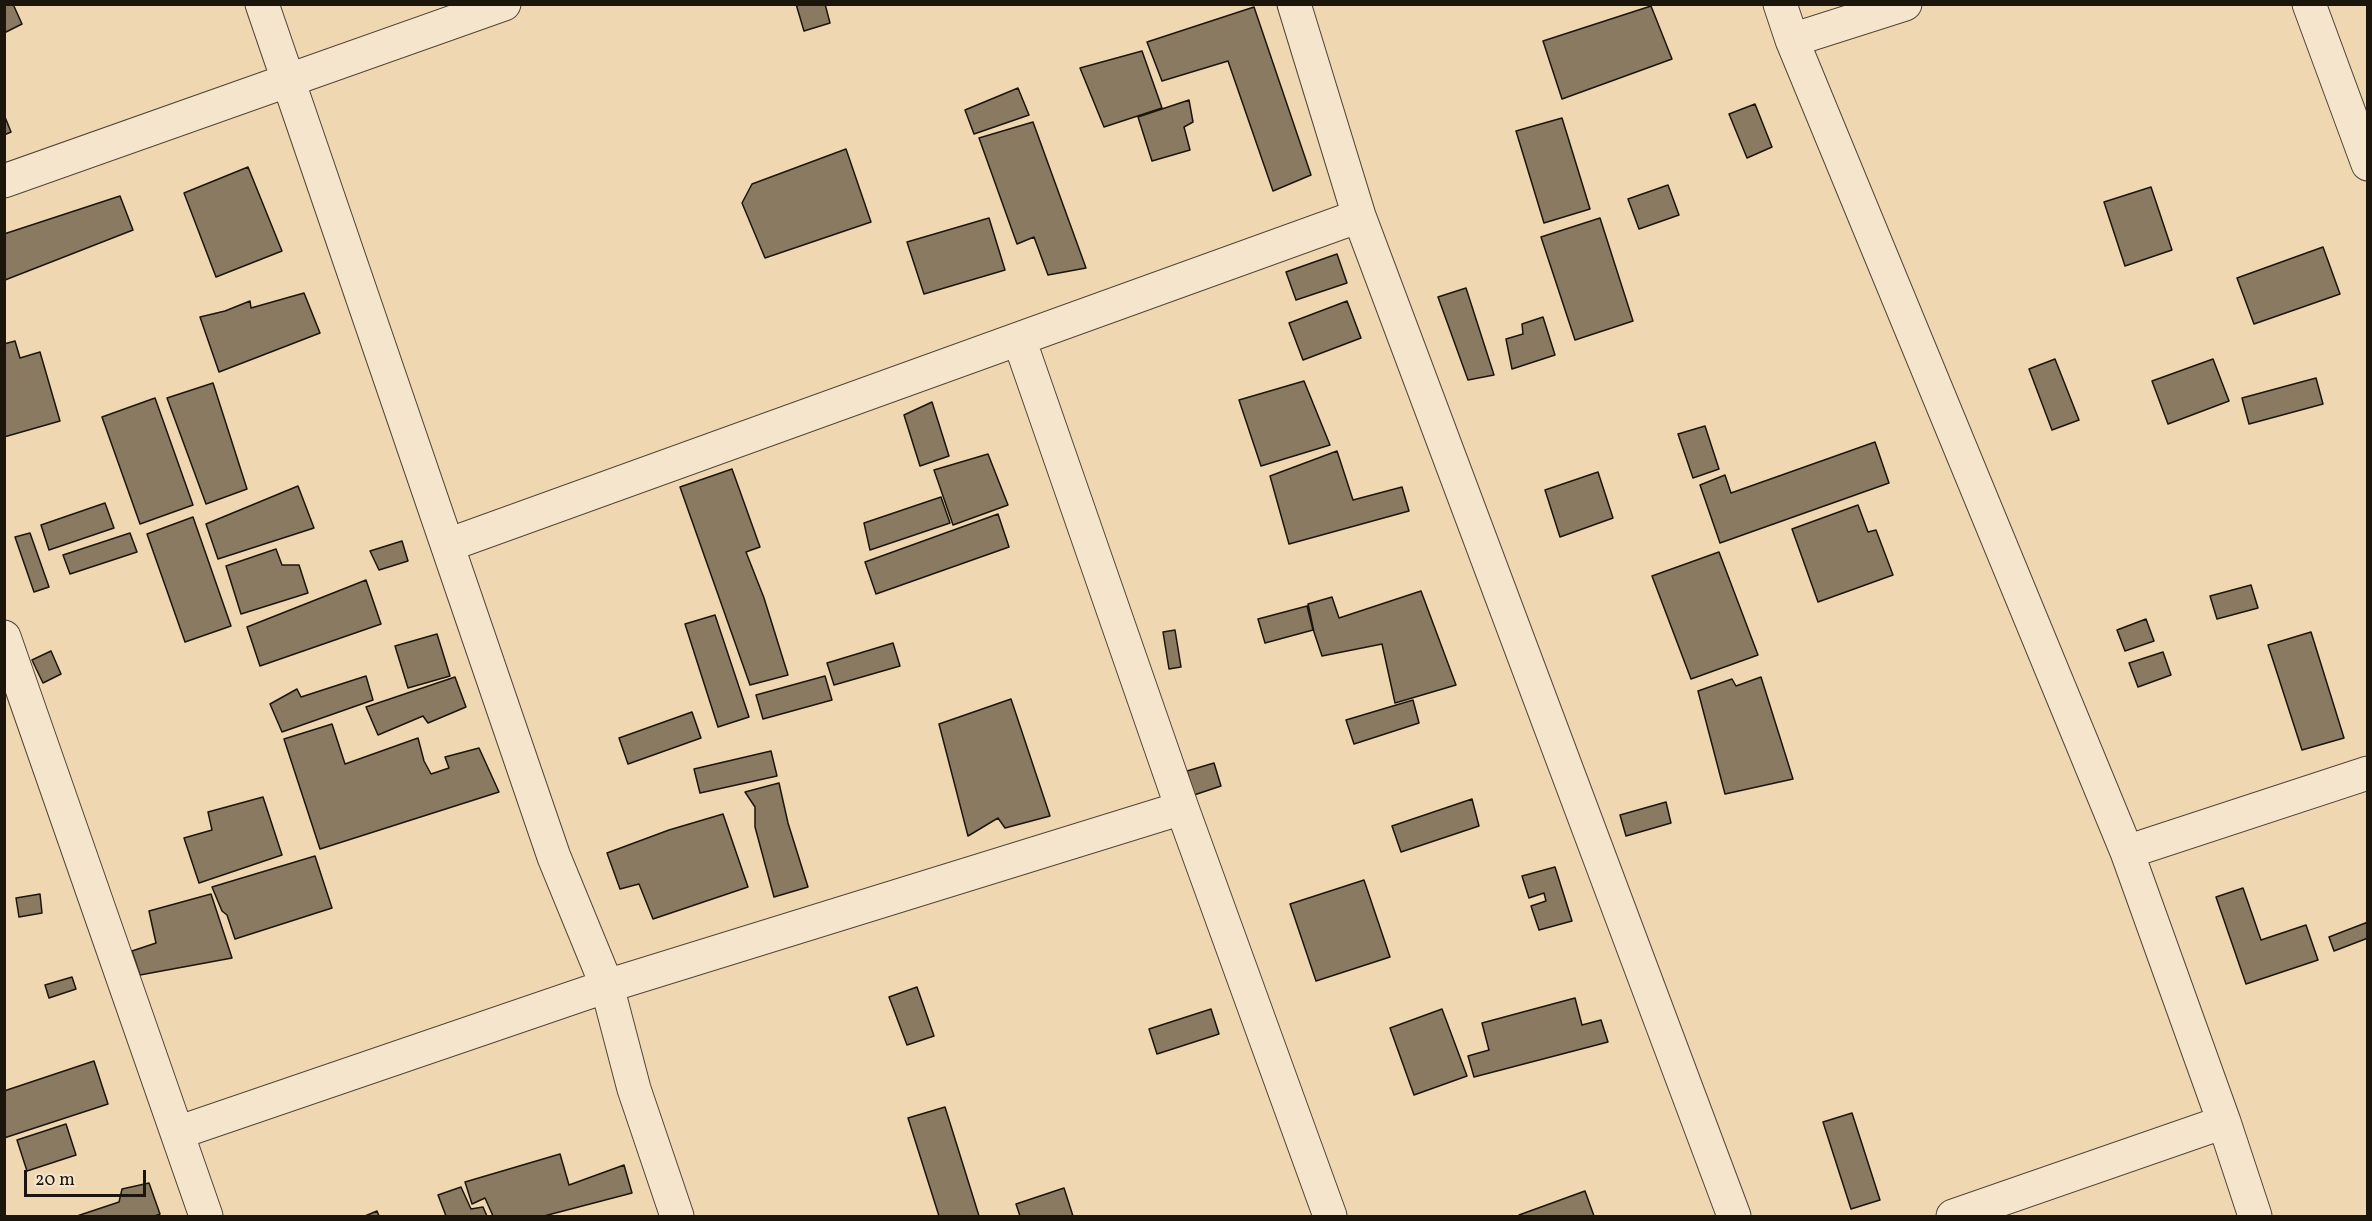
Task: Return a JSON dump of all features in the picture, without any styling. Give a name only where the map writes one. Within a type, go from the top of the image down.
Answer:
[{"type":"street","points":[[262,4],[554,857],[607,986],[634,1089],[677,1216]]},
{"type":"street","points":[[4,181],[504,4]]},
{"type":"street","points":[[1294,4],[1359,216],[1734,1216]]},
{"type":"street","points":[[1779,4],[2127,852],[2224,1122],[2255,1216]]},
{"type":"street","points":[[1792,40],[1905,4]]},
{"type":"street","points":[[2309,4],[2367,164]]},
{"type":"street","points":[[448,545],[1359,216]]},
{"type":"street","points":[[1019,339],[1182,808],[1330,1216]]},
{"type":"street","points":[[4,637],[13,688],[206,1216]]},
{"type":"street","points":[[2127,852],[2367,773]]},
{"type":"street","points":[[177,1133],[607,986],[1182,808]]},
{"type":"street","points":[[1953,1216],[2224,1122]]},
{"type":"building","points":[[4,4],[13,4],[22,24],[4,33]]},
{"type":"building","points":[[796,4],[825,4],[830,23],[804,31]]},
{"type":"building","points":[[1651,6],[1672,59],[1562,99],[1543,41]]},
{"type":"building","points":[[1254,7],[1311,175],[1273,191],[1228,61],[1162,81],[1147,42]]},
{"type":"building","points":[[1142,51],[1162,108],[1104,127],[1080,68]]},
{"type":"building","points":[[1018,88],[1029,115],[974,134],[965,110]]},
{"type":"building","points":[[1189,100],[1193,122],[1184,127],[1190,150],[1152,161],[1138,117]]},
{"type":"building","points":[[1755,104],[1772,147],[1747,158],[1729,114]]},
{"type":"building","points":[[4,118],[11,132],[4,135]]},
{"type":"building","points":[[1562,118],[1590,209],[1544,223],[1516,131]]},
{"type":"building","points":[[1033,122],[1086,268],[1048,275],[1034,237],[1017,244],[979,138]]},
{"type":"building","points":[[846,149],[871,222],[765,258],[742,203],[752,184]]},
{"type":"building","points":[[248,167],[282,251],[216,277],[184,193]]},
{"type":"building","points":[[1668,185],[1679,215],[1639,229],[1628,199]]},
{"type":"building","points":[[2151,187],[2172,250],[2125,266],[2104,202]]},
{"type":"building","points":[[120,196],[133,230],[5,280],[4,234]]},
{"type":"building","points":[[989,218],[1005,270],[924,294],[907,242]]},
{"type":"building","points":[[1600,218],[1633,321],[1575,340],[1541,237]]},
{"type":"building","points":[[2323,247],[2340,294],[2254,324],[2237,278]]},
{"type":"building","points":[[1337,254],[1347,283],[1296,300],[1286,272]]},
{"type":"building","points":[[1466,288],[1494,375],[1468,380],[1438,297]]},
{"type":"building","points":[[304,293],[320,333],[219,372],[200,317],[225,311],[250,301],[251,308]]},
{"type":"building","points":[[1347,301],[1361,338],[1303,360],[1289,323]]},
{"type":"building","points":[[1543,317],[1555,355],[1512,369],[1506,339],[1523,334],[1522,324]]},
{"type":"building","points":[[15,341],[20,358],[40,352],[60,421],[4,437],[4,344]]},
{"type":"building","points":[[2055,359],[2079,420],[2052,430],[2029,369]]},
{"type":"building","points":[[2213,359],[2229,401],[2168,424],[2152,381]]},
{"type":"building","points":[[2316,378],[2323,404],[2249,424],[2242,398]]},
{"type":"building","points":[[1304,381],[1330,445],[1261,466],[1239,400]]},
{"type":"building","points":[[213,383],[247,489],[206,504],[167,398]]},
{"type":"building","points":[[155,398],[193,505],[140,524],[102,417]]},
{"type":"building","points":[[932,402],[949,456],[920,466],[904,415]]},
{"type":"building","points":[[1705,426],[1719,469],[1693,478],[1678,434]]},
{"type":"building","points":[[1875,442],[1889,483],[1720,543],[1700,485],[1725,475],[1731,493]]},
{"type":"building","points":[[1337,451],[1353,500],[1402,487],[1409,511],[1289,544],[1270,476]]},
{"type":"building","points":[[988,454],[1008,505],[953,525],[934,470]]},
{"type":"building","points":[[732,469],[760,547],[746,552],[764,598],[788,675],[750,685],[680,487]]},
{"type":"building","points":[[1598,472],[1613,518],[1560,537],[1545,490]]},
{"type":"building","points":[[298,486],[314,528],[218,559],[206,524]]},
{"type":"building","points":[[941,497],[950,523],[870,550],[864,523]]},
{"type":"building","points":[[105,503],[114,528],[49,550],[41,525]]},
{"type":"building","points":[[1858,505],[1868,532],[1876,530],[1893,575],[1818,602],[1792,529]]},
{"type":"building","points":[[998,514],[1009,547],[876,594],[865,562]]},
{"type":"building","points":[[193,517],[231,626],[185,642],[147,534]]},
{"type":"building","points":[[30,533],[49,587],[34,592],[15,537]]},
{"type":"building","points":[[130,533],[137,552],[70,574],[63,555]]},
{"type":"building","points":[[402,541],[408,561],[379,570],[370,551]]},
{"type":"building","points":[[276,549],[282,565],[299,565],[308,593],[241,614],[226,566]]},
{"type":"building","points":[[1719,552],[1758,655],[1691,679],[1652,576]]},
{"type":"building","points":[[366,580],[381,624],[260,666],[247,627]]},
{"type":"building","points":[[2251,585],[2258,608],[2217,619],[2210,596]]},
{"type":"building","points":[[1421,591],[1456,685],[1395,703],[1382,644],[1322,656],[1308,604],[1332,597],[1339,618]]},
{"type":"building","points":[[1307,606],[1313,630],[1265,643],[1258,619]]},
{"type":"building","points":[[715,615],[749,717],[718,727],[685,624]]},
{"type":"building","points":[[2146,619],[2154,641],[2125,651],[2117,630]]},
{"type":"building","points":[[1175,630],[1181,667],[1169,669],[1163,632]]},
{"type":"building","points":[[2311,632],[2344,738],[2302,750],[2268,645]]},
{"type":"building","points":[[437,634],[450,676],[408,688],[395,646]]},
{"type":"building","points":[[893,643],[900,666],[834,685],[827,663]]},
{"type":"building","points":[[51,651],[61,674],[43,683],[32,660]]},
{"type":"building","points":[[2163,652],[2171,675],[2138,687],[2129,663]]},
{"type":"building","points":[[366,676],[373,700],[282,732],[270,704],[297,689],[301,697]]},
{"type":"building","points":[[825,676],[832,700],[763,719],[756,695]]},
{"type":"building","points":[[455,677],[466,707],[428,723],[423,716],[378,735],[366,707]]},
{"type":"building","points":[[1761,677],[1793,779],[1725,794],[1698,691],[1732,679],[1736,686]]},
{"type":"building","points":[[1011,699],[1050,816],[1005,828],[998,818],[968,836],[939,724]]},
{"type":"building","points":[[1413,700],[1419,723],[1354,744],[1346,720]]},
{"type":"building","points":[[692,712],[701,738],[628,764],[619,738]]},
{"type":"building","points":[[332,724],[345,764],[418,738],[424,761],[431,774],[449,768],[445,757],[479,748],[499,792],[320,849],[284,739]]},
{"type":"building","points":[[771,751],[777,776],[700,793],[694,769]]},
{"type":"building","points":[[1214,763],[1221,786],[1194,795],[1187,771]]},
{"type":"building","points":[[779,783],[788,823],[808,887],[774,897],[755,827],[755,807],[745,792]]},
{"type":"building","points":[[263,797],[282,855],[199,883],[184,838],[212,830],[208,812]]},
{"type":"building","points":[[1472,799],[1479,826],[1401,852],[1392,826]]},
{"type":"building","points":[[1666,802],[1671,823],[1626,836],[1620,815]]},
{"type":"building","points":[[723,814],[748,887],[653,919],[639,884],[620,889],[607,853],[669,830]]},
{"type":"building","points":[[315,856],[332,908],[235,939],[227,915],[222,911],[212,887]]},
{"type":"building","points":[[1555,867],[1572,921],[1539,930],[1531,906],[1546,901],[1544,893],[1529,898],[1522,876]]},
{"type":"building","points":[[1364,880],[1390,957],[1316,981],[1290,904]]},
{"type":"building","points":[[2243,888],[2261,940],[2306,925],[2318,960],[2246,984],[2216,897]]},
{"type":"building","points":[[40,894],[42,913],[19,917],[16,898]]},
{"type":"building","points":[[211,894],[232,958],[140,975],[132,951],[156,943],[149,911]]},
{"type":"building","points":[[2368,922],[2368,938],[2334,951],[2329,937]]},
{"type":"building","points":[[72,977],[76,989],[49,998],[45,985]]},
{"type":"building","points":[[917,987],[934,1036],[907,1045],[889,997]]},
{"type":"building","points":[[1575,998],[1582,1025],[1601,1020],[1608,1042],[1474,1077],[1468,1056],[1489,1050],[1482,1023]]},
{"type":"building","points":[[1211,1009],[1219,1034],[1157,1054],[1149,1029]]},
{"type":"building","points":[[1442,1009],[1467,1076],[1414,1095],[1390,1028]]},
{"type":"building","points":[[94,1061],[108,1104],[4,1138],[4,1091]]},
{"type":"building","points":[[945,1107],[979,1216],[939,1216],[908,1118]]},
{"type":"building","points":[[1852,1113],[1880,1200],[1851,1209],[1823,1122]]},
{"type":"building","points":[[66,1124],[76,1155],[27,1171],[17,1140]]},
{"type":"building","points":[[560,1154],[569,1185],[624,1165],[632,1193],[544,1216],[493,1216],[485,1198],[472,1204],[465,1182]]},
{"type":"building","points":[[149,1183],[160,1214],[155,1216],[77,1216],[119,1202],[122,1189]]},
{"type":"building","points":[[461,1187],[471,1209],[483,1207],[487,1216],[446,1216],[438,1195]]},
{"type":"building","points":[[1064,1188],[1073,1216],[1020,1216],[1016,1204]]},
{"type":"building","points":[[1585,1191],[1594,1216],[1519,1216],[1519,1215]]},
{"type":"building","points":[[377,1211],[379,1216],[365,1216]]}]
